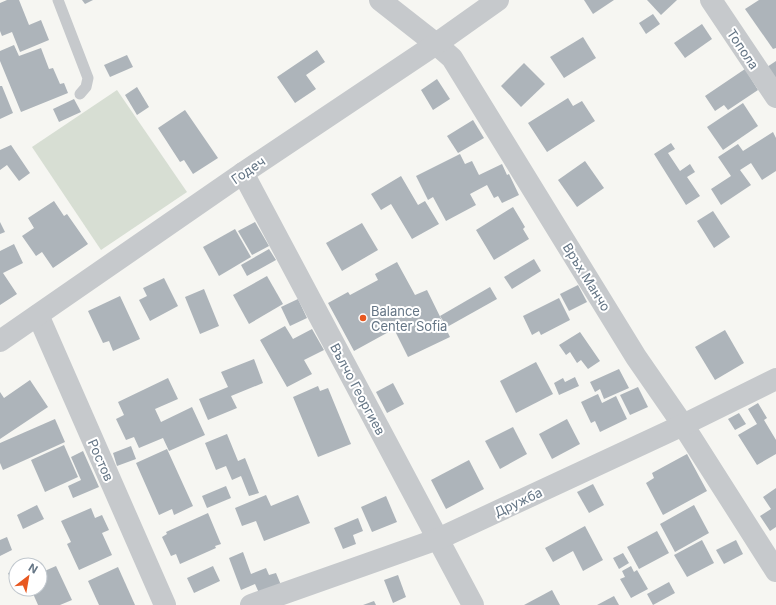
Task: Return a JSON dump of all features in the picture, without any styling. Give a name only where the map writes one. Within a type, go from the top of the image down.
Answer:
[{"type":"street","name":"Връх Манчо","points":[[380,0],[452,58],[636,358],[684,425],[776,571]]},
{"type":"street","name":"Годеч","points":[[0,341],[243,173],[436,44],[498,0]]},
{"type":"street","name":"Топола","points":[[711,0],[776,97]]},
{"type":"street","name":"Вълчо Георгиев","points":[[243,173],[473,605]]},
{"type":"street","name":"Ростов","points":[[38,315],[165,605]]},
{"type":"street","name":"Дружба","points":[[251,605],[438,539],[684,425],[776,379]]},
{"type":"lane","points":[[58,0],[88,78],[86,87],[80,94]]},
{"type":"shaded area","points":[[117,90],[187,192],[101,250],[32,147]]},
{"type":"building","points":[[7,0],[19,0],[29,25],[41,20],[49,40],[20,52],[12,32],[2,36],[0,31],[0,3]]},
{"type":"building","points":[[82,0],[93,0],[85,4]]},
{"type":"building","points":[[584,0],[614,0],[593,14]]},
{"type":"building","points":[[647,0],[677,0],[661,15]]},
{"type":"building","points":[[759,0],[776,0],[776,48],[773,49],[745,9]]},
{"type":"building","points":[[653,14],[660,24],[646,34],[639,23]]},
{"type":"building","points":[[702,24],[712,39],[685,58],[674,43]]},
{"type":"building","points":[[583,37],[596,58],[564,78],[550,57]]},
{"type":"building","points":[[14,45],[19,56],[41,48],[49,69],[53,68],[60,84],[64,83],[68,93],[21,112],[0,61],[0,51]]},
{"type":"building","points":[[317,50],[325,62],[306,75],[316,89],[295,103],[277,77]]},
{"type":"building","points":[[127,55],[133,67],[110,77],[104,65]]},
{"type":"building","points":[[776,61],[776,81],[767,67]]},
{"type":"building","points":[[524,63],[545,84],[521,107],[501,86]]},
{"type":"building","points":[[745,69],[758,90],[728,110],[724,105],[715,111],[705,96]]},
{"type":"building","points":[[437,79],[450,99],[433,110],[421,90]]},
{"type":"building","points":[[0,86],[2,86],[13,113],[0,119]]},
{"type":"building","points":[[137,87],[149,107],[137,115],[125,95]]},
{"type":"building","points":[[568,98],[573,106],[582,101],[595,121],[547,152],[528,123]]},
{"type":"building","points":[[74,99],[81,112],[59,122],[53,109]]},
{"type":"building","points":[[743,103],[758,126],[723,150],[707,127]]},
{"type":"building","points":[[185,110],[218,158],[193,174],[184,160],[180,162],[158,128]]},
{"type":"building","points":[[473,120],[484,138],[458,153],[447,136]]},
{"type":"building","points":[[773,132],[776,138],[776,171],[762,180],[751,163],[740,170],[751,185],[721,205],[711,189],[731,176],[718,157],[738,144],[743,151]]},
{"type":"building","points":[[671,143],[675,149],[668,153],[680,171],[690,164],[695,172],[687,177],[700,196],[686,205],[654,154]]},
{"type":"building","points":[[11,145],[30,173],[19,181],[7,165],[0,170],[0,150]]},
{"type":"building","points":[[460,154],[465,164],[472,161],[479,175],[502,164],[507,175],[509,174],[519,195],[502,203],[498,196],[494,198],[487,185],[470,194],[476,205],[446,221],[433,197],[428,200],[416,176]]},
{"type":"building","points":[[585,161],[604,188],[577,207],[558,180]]},
{"type":"building","points":[[401,176],[418,205],[425,201],[439,224],[412,239],[391,204],[381,210],[371,194]]},
{"type":"building","points":[[54,201],[64,216],[67,214],[88,244],[53,268],[42,252],[36,256],[22,236],[34,228],[28,218]]},
{"type":"building","points":[[513,207],[525,227],[523,229],[529,239],[494,260],[476,230]]},
{"type":"building","points":[[713,211],[730,237],[714,248],[697,221]]},
{"type":"building","points":[[0,222],[5,232],[0,234]]},
{"type":"building","points":[[255,222],[269,246],[252,255],[238,231]]},
{"type":"building","points":[[362,223],[378,250],[342,271],[326,243]]},
{"type":"building","points":[[235,229],[251,257],[219,276],[203,247]]},
{"type":"building","points":[[14,244],[23,263],[3,273],[17,294],[0,305],[0,251]]},
{"type":"building","points":[[269,249],[276,260],[247,276],[241,265]]},
{"type":"building","points":[[534,259],[541,271],[512,289],[504,277]]},
{"type":"building","points":[[397,262],[415,295],[427,290],[450,337],[408,357],[394,329],[354,351],[328,303],[348,292],[350,295],[378,280],[375,274]]},
{"type":"building","points":[[267,276],[283,304],[249,324],[233,295]]},
{"type":"building","points":[[164,278],[178,306],[150,321],[139,300],[147,296],[143,288]]},
{"type":"building","points":[[578,285],[587,302],[569,311],[560,294]]},
{"type":"building","points":[[490,287],[497,299],[447,327],[440,316]]},
{"type":"building","points":[[204,289],[219,326],[200,334],[185,297]]},
{"type":"building","points":[[120,296],[140,339],[113,351],[109,341],[103,343],[88,311]]},
{"type":"building","points":[[559,298],[570,320],[541,335],[539,331],[532,335],[523,316]]},
{"type":"building","points":[[298,299],[307,318],[290,326],[281,307]]},
{"type":"building","points":[[285,326],[293,339],[312,329],[324,350],[304,360],[312,374],[287,387],[260,340]]},
{"type":"building","points":[[725,330],[744,363],[715,380],[695,347]]},
{"type":"building","points":[[580,332],[600,361],[588,369],[581,360],[577,363],[570,352],[566,355],[559,345]]},
{"type":"building","points":[[254,359],[263,383],[231,396],[237,408],[208,420],[199,399],[228,387],[221,372]]},
{"type":"building","points":[[536,362],[553,394],[516,413],[500,381]]},
{"type":"building","points":[[619,369],[629,388],[604,399],[600,389],[595,392],[590,382]]},
{"type":"building","points":[[575,377],[579,386],[559,395],[554,383],[563,378],[565,382]]},
{"type":"building","points":[[168,378],[178,399],[155,409],[161,422],[192,407],[205,435],[169,451],[163,438],[139,448],[134,437],[126,440],[116,419],[124,415],[118,402]]},
{"type":"building","points":[[30,380],[48,407],[0,439],[0,392],[4,398]]},
{"type":"building","points":[[393,383],[404,404],[387,413],[376,392]]},
{"type":"building","points":[[318,386],[320,391],[328,388],[351,444],[318,457],[293,397]]},
{"type":"building","points":[[638,387],[648,407],[630,415],[620,395]]},
{"type":"building","points":[[598,394],[602,403],[616,396],[627,419],[600,432],[595,421],[591,423],[581,402]]},
{"type":"building","points":[[758,403],[767,418],[764,420],[776,440],[776,454],[757,465],[738,435],[757,424],[748,409]]},
{"type":"building","points":[[739,413],[746,424],[735,430],[728,419]]},
{"type":"building","points":[[55,419],[65,442],[3,470],[0,463],[0,443]]},
{"type":"building","points":[[567,419],[580,444],[552,459],[539,434]]},
{"type":"building","points":[[513,427],[527,454],[500,469],[485,441]]},
{"type":"building","points":[[227,434],[238,461],[245,458],[259,493],[249,496],[241,476],[232,480],[226,466],[216,470],[205,443]]},
{"type":"building","points":[[64,445],[78,477],[45,492],[31,460]]},
{"type":"building","points":[[131,446],[136,459],[117,466],[113,453]]},
{"type":"building","points":[[167,449],[193,506],[174,515],[172,509],[159,515],[136,463]]},
{"type":"building","points":[[83,451],[99,487],[73,498],[68,486],[81,480],[71,457]]},
{"type":"building","points":[[687,454],[707,491],[663,515],[646,483],[654,478],[652,473]]},
{"type":"building","points":[[469,460],[484,489],[446,509],[431,480]]},
{"type":"building","points":[[593,484],[604,505],[589,513],[577,492]]},
{"type":"building","points":[[226,486],[231,498],[207,508],[202,496]]},
{"type":"building","points":[[776,488],[776,527],[770,531],[760,516],[771,509],[763,497]]},
{"type":"building","points":[[266,495],[271,506],[298,495],[310,523],[264,541],[256,521],[242,526],[235,508]]},
{"type":"building","points":[[386,496],[397,522],[372,532],[361,507]]},
{"type":"building","points":[[37,505],[44,519],[23,529],[17,515]]},
{"type":"building","points":[[694,505],[709,533],[675,552],[660,524]]},
{"type":"building","points":[[91,508],[95,518],[102,515],[109,530],[102,533],[112,555],[79,570],[67,544],[71,542],[61,521]]},
{"type":"building","points":[[208,513],[221,544],[215,546],[216,548],[180,564],[176,554],[171,556],[162,537],[167,534],[166,532]]},
{"type":"building","points":[[358,518],[363,531],[353,535],[356,544],[343,549],[334,528]]},
{"type":"building","points":[[585,526],[603,560],[583,571],[573,551],[553,562],[545,548]]},
{"type":"building","points":[[657,531],[669,553],[639,569],[627,547]]},
{"type":"building","points":[[7,537],[12,550],[0,556],[0,540]]},
{"type":"building","points":[[702,540],[714,563],[687,577],[674,555]]},
{"type":"building","points":[[736,540],[743,554],[724,564],[716,550]]},
{"type":"building","points":[[243,552],[251,574],[266,568],[269,575],[276,573],[281,585],[259,593],[255,584],[241,590],[229,558]]},
{"type":"building","points":[[623,553],[629,563],[619,569],[613,558]]},
{"type":"building","points":[[56,566],[72,600],[60,605],[38,605],[34,597],[48,597],[48,570]]},
{"type":"building","points":[[213,566],[220,581],[194,593],[187,578]]},
{"type":"building","points":[[631,566],[634,572],[637,570],[648,589],[631,598],[620,579],[625,577],[622,571]]},
{"type":"building","points":[[118,567],[135,605],[99,605],[88,581]]},
{"type":"building","points":[[398,575],[406,597],[393,603],[384,580]]},
{"type":"building","points":[[669,582],[675,593],[653,605],[647,594]]},
{"type":"building","points":[[552,590],[560,605],[524,605]]},
{"type":"building","points":[[614,596],[619,605],[597,605]]},
{"type":"building","points":[[374,601],[376,605],[363,605]]},
{"type":"place","name":"Balance Center Sofia","points":[[363,318]]}]
